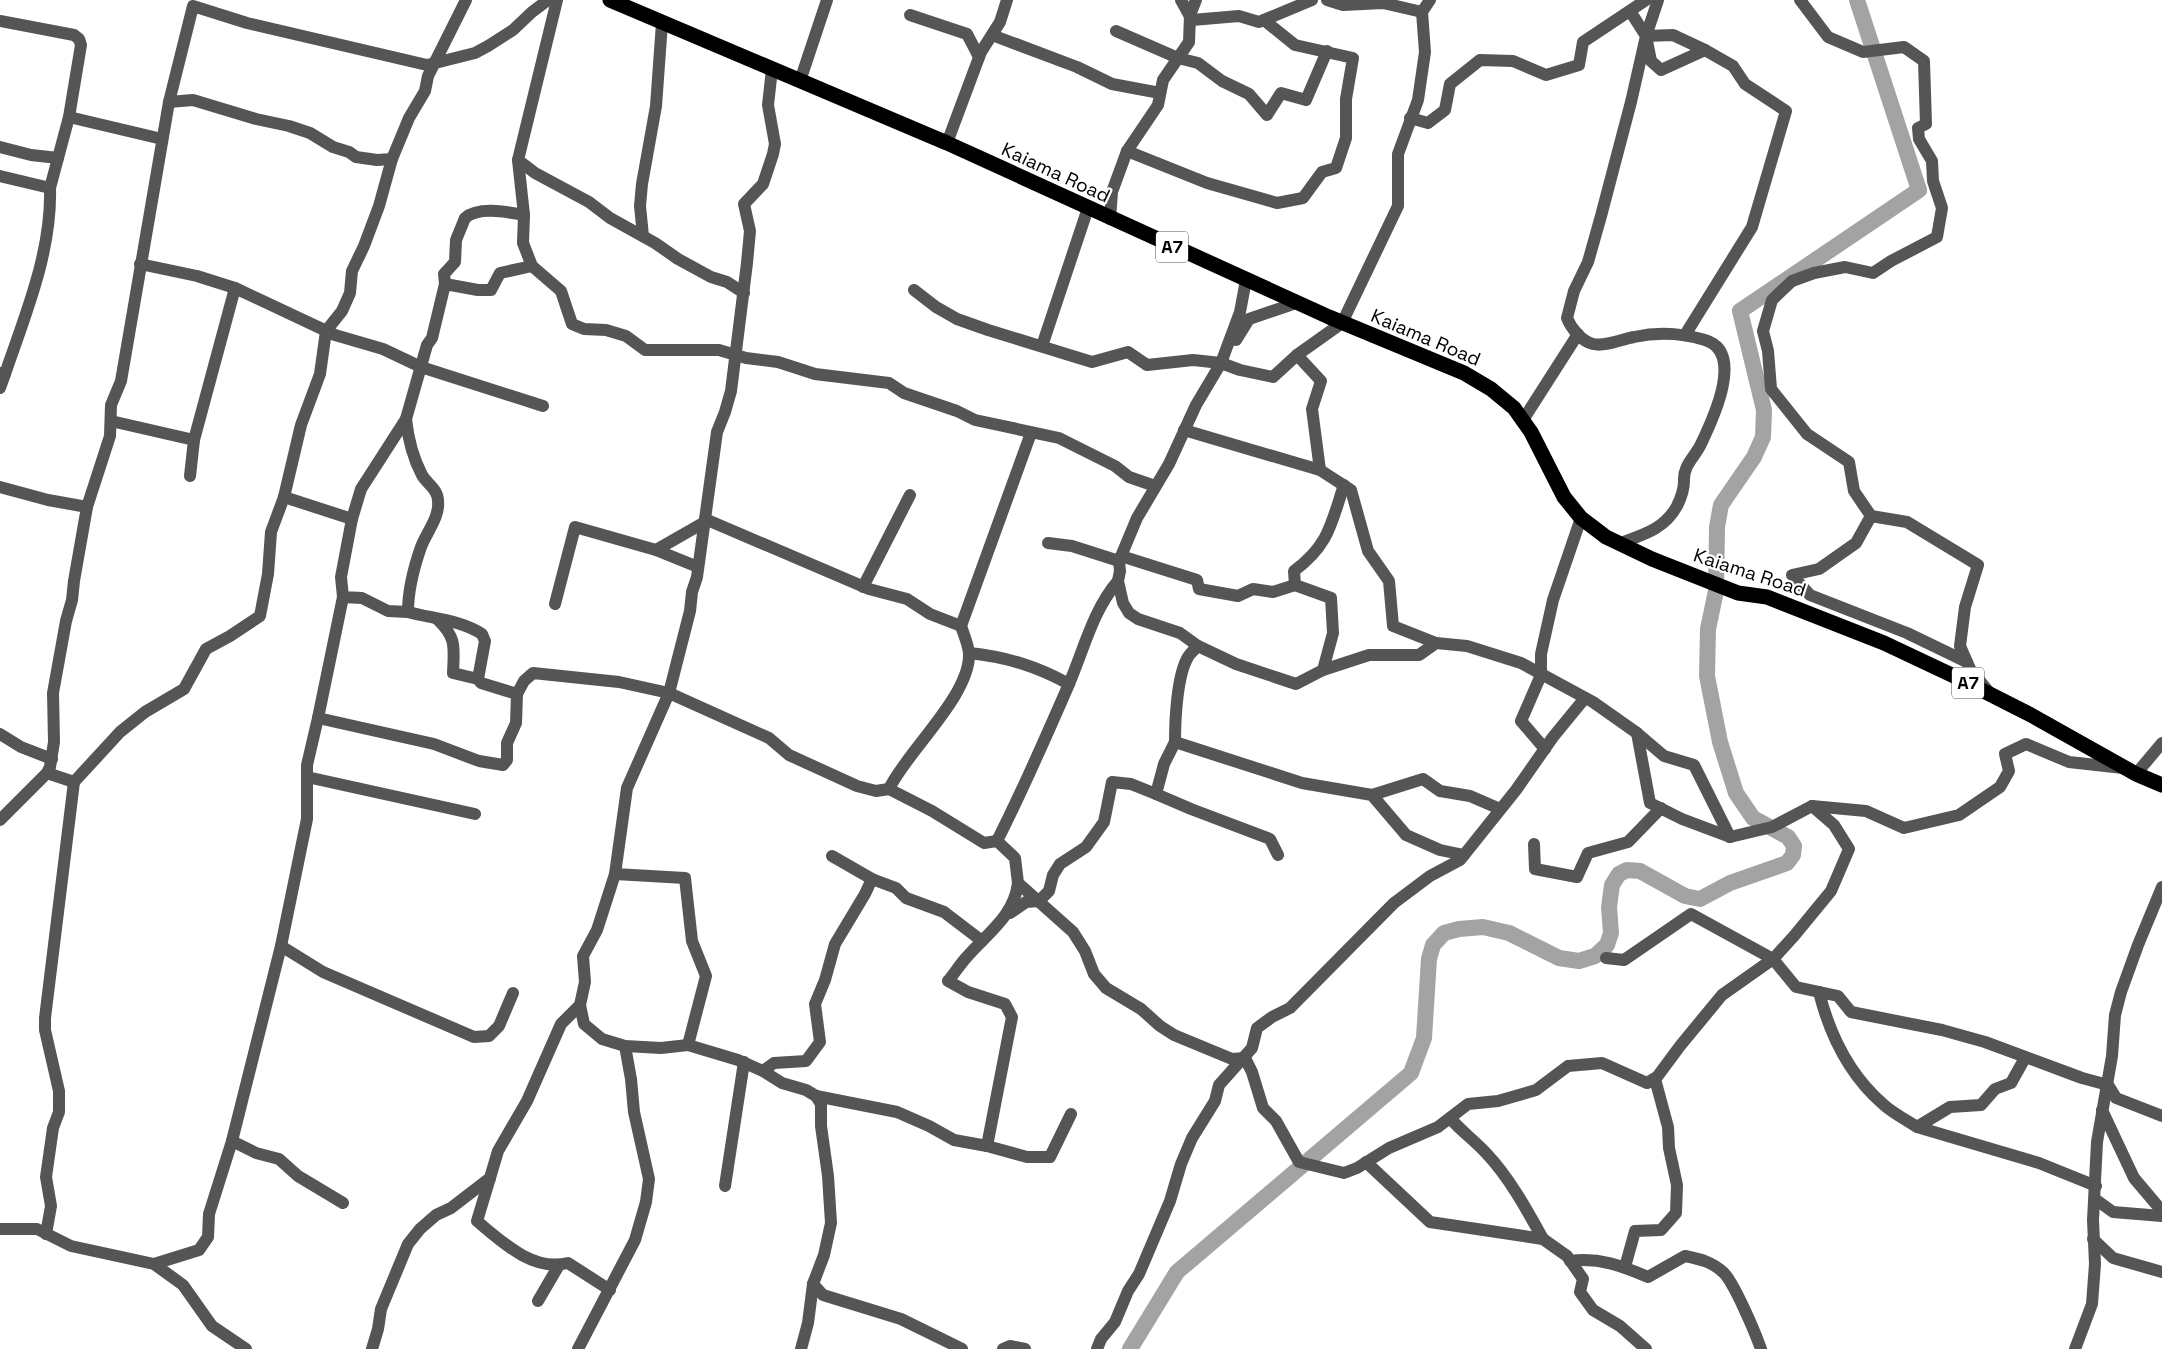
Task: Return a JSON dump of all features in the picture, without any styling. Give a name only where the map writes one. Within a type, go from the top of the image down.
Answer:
[{"type":"highway","name":"Kaiama Road","points":[[610,0],[947,143],[1110,219],[1342,323],[1464,373],[1504,399],[1523,420],[1531,432],[1555,483],[1581,518],[1618,544],[1738,593],[1767,597],[1835,623],[1935,666],[2031,715],[2132,771],[2162,785]]},
{"type":"street","points":[[46,1234],[50,1206],[46,1177],[53,1128],[59,1112],[59,1092],[47,1042],[45,1018],[74,782],[120,732],[152,708],[184,689],[206,649],[260,616],[268,574],[271,532],[284,497],[302,425],[320,374],[326,331],[342,311],[350,293],[352,271],[364,246],[392,159],[409,118],[425,91],[428,76],[466,0]]},
{"type":"street","points":[[0,820],[47,773],[52,759],[54,742],[53,693],[66,621],[72,600],[86,507],[110,436],[111,405],[121,381],[169,102],[194,3],[248,23],[420,64],[434,64],[475,53],[488,46],[513,30],[548,0]]},
{"type":"street","points":[[557,0],[518,160],[524,215],[523,243],[532,266],[561,291],[572,324],[584,329],[606,330],[626,336],[645,350],[719,350],[746,358],[778,362],[815,374],[889,383],[904,393],[957,411],[975,420],[1059,438],[1115,466],[1130,477],[1155,486]]},
{"type":"street","points":[[800,81],[827,0]]},
{"type":"street","points":[[947,143],[979,57],[1000,22],[1007,0]]},
{"type":"street","points":[[1181,0],[1192,20],[1239,16],[1259,22],[1312,0]]},
{"type":"street","points":[[1110,219],[1112,192],[1128,151],[1158,105],[1163,80],[1188,42],[1190,15],[1196,0]]},
{"type":"street","points":[[1327,0],[1343,5],[1383,3],[1422,12]]},
{"type":"street","points":[[914,290],[936,307],[957,319],[1092,362],[1128,352],[1147,365],[1194,360],[1221,363],[1240,370],[1273,377],[1297,355],[1342,323],[1398,206],[1398,154],[1418,100],[1425,52],[1422,12],[1430,0]]},
{"type":"street","points":[[1410,118],[1428,123],[1445,110],[1450,84],[1480,60],[1513,61],[1546,75],[1578,65],[1583,42],[1646,0]]},
{"type":"street","points":[[1618,544],[1659,528],[1672,514],[1681,497],[1685,467],[1700,446],[1721,393],[1725,364],[1721,349],[1708,341],[1685,335],[1648,335],[1602,344],[1592,344],[1578,334],[1567,318],[1574,291],[1588,262],[1631,102],[1646,36],[1658,0]]},
{"type":"street","points":[[1800,0],[1828,36],[1863,52],[1904,47],[1924,61],[1926,124],[1918,128],[1918,134],[1932,161],[1933,181],[1942,208],[1937,237],[1891,261],[1873,274],[1845,267],[1814,273],[1792,281],[1772,300],[1763,331],[1768,351],[1771,389],[1807,434],[1849,462],[1854,491],[1872,516],[1907,522],[1978,565],[1965,607],[1960,646],[1970,669],[1992,696]]},
{"type":"street","points":[[1630,10],[1646,36],[1651,62],[1661,70],[1705,50]]},
{"type":"street","points":[[910,15],[967,34],[979,57]]},
{"type":"street","points":[[1128,151],[1207,183],[1277,203],[1303,198],[1322,172],[1336,168],[1346,138],[1346,99],[1353,58],[1295,45],[1264,20]]},
{"type":"street","points":[[0,21],[74,35],[79,39],[81,45],[69,117],[50,188],[51,214],[37,280],[2,374],[0,388]]},
{"type":"street","points":[[643,236],[640,206],[642,184],[656,106],[662,23]]},
{"type":"street","points":[[1116,31],[1178,58],[1198,63],[1222,81],[1249,94],[1267,115],[1281,93],[1306,100],[1327,51]]},
{"type":"street","points":[[1646,36],[1673,35],[1705,50],[1732,66],[1745,84],[1786,111],[1752,227],[1685,335]]},
{"type":"street","points":[[992,36],[1077,67],[1112,84],[1160,93]]},
{"type":"street","points":[[772,70],[768,105],[775,144],[770,166],[763,184],[744,204],[750,231],[748,263],[728,401],[717,432],[696,582],[690,599],[690,611],[669,693],[627,788],[615,874],[597,930],[583,956],[585,982],[580,1005],[584,1024],[602,1039],[625,1046],[661,1048],[688,1045],[744,1062],[782,1082],[806,1090],[816,1096],[897,1112],[929,1126],[954,1140],[987,1146],[1027,1157],[1050,1156],[1071,1114]]},
{"type":"street","points":[[169,102],[193,100],[310,133],[332,147],[349,152],[356,157],[377,160],[392,159]]},
{"type":"street","points":[[69,117],[162,140]]},
{"type":"street","points":[[0,147],[31,155],[58,158]]},
{"type":"street","points":[[518,160],[536,173],[588,202],[610,218],[702,273],[735,286],[744,293]]},
{"type":"street","points":[[0,176],[50,188]]},
{"type":"street","points":[[1042,346],[1088,208]]},
{"type":"street","points":[[154,1264],[200,1250],[208,1237],[209,1214],[232,1141],[281,946],[306,819],[307,765],[343,597],[341,576],[352,519],[361,489],[406,419],[427,345],[432,338],[445,284],[444,274],[455,262],[456,240],[465,218],[476,212],[494,211],[524,215]]},
{"type":"street","points":[[720,279],[737,273],[748,263]]},
{"type":"street","points":[[140,264],[197,276],[235,288],[326,331],[355,342],[383,349],[421,367],[543,406]]},
{"type":"street","points":[[445,284],[478,290],[491,290],[500,273],[532,266]]},
{"type":"street","points":[[1221,363],[1240,312],[1246,280]]},
{"type":"street","points":[[190,476],[194,440],[235,288]]},
{"type":"street","points":[[1296,302],[1249,319],[1196,405],[1169,464],[1137,518],[1120,558],[1118,581],[1123,603],[1129,613],[1138,619],[1180,633],[1198,646],[1242,667],[1296,684],[1323,670],[1369,655],[1419,655],[1436,643]]},
{"type":"street","points":[[1523,420],[1578,334]]},
{"type":"street","points":[[1297,355],[1321,381],[1312,409],[1320,470]]},
{"type":"street","points":[[406,419],[407,432],[414,458],[423,476],[435,490],[438,500],[437,513],[421,547],[414,573],[408,612]]},
{"type":"street","points":[[111,421],[194,440]]},
{"type":"street","points":[[1184,430],[1320,470],[1352,490],[1368,551],[1389,581],[1393,626],[1436,643],[1467,646],[1521,663],[1585,698],[1637,733],[1664,756],[1694,765],[1730,837]]},
{"type":"street","points":[[889,789],[895,776],[943,714],[965,674],[969,653],[962,626],[1031,433]]},
{"type":"street","points":[[1295,585],[1294,571],[1310,560],[1325,540],[1344,485]]},
{"type":"street","points":[[0,487],[48,500],[86,507]]},
{"type":"street","points":[[863,587],[910,495]]},
{"type":"street","points":[[284,497],[352,519]]},
{"type":"street","points":[[1872,516],[1856,542],[1819,569],[1792,575],[1810,595],[1907,633],[1967,662]]},
{"type":"street","points":[[1545,749],[1521,721],[1541,675],[1541,654],[1553,600],[1581,518]]},
{"type":"street","points":[[656,550],[705,520]]},
{"type":"street","points":[[705,520],[863,587],[907,599],[930,614],[962,626]]},
{"type":"street","points":[[555,604],[575,527],[656,550],[698,568]]},
{"type":"street","points":[[1048,542],[1120,558],[1197,580],[1199,589],[1238,596],[1253,589],[1273,592],[1295,585],[1331,598],[1332,633],[1323,670]]},
{"type":"street","points":[[997,841],[1019,798],[1069,684],[1105,595],[1118,581]]},
{"type":"street","points":[[343,597],[362,598],[388,611],[408,612],[438,620],[457,622],[482,634],[485,640],[478,679]]},
{"type":"street","points":[[438,620],[449,630],[453,639],[453,673],[478,679],[481,683],[517,694]]},
{"type":"street","points":[[1156,794],[1164,764],[1175,742],[1175,718],[1179,688],[1188,657],[1198,646]]},
{"type":"street","points":[[969,653],[996,656],[1040,668],[1069,684]]},
{"type":"street","points":[[318,718],[434,744],[460,752],[479,761],[503,764],[507,760],[507,744],[516,723],[517,694],[524,681],[533,673],[619,682],[669,693],[769,738],[790,755],[857,786],[876,791],[889,789],[932,811],[984,843],[997,841]]},
{"type":"street","points":[[1097,1349],[1101,1339],[1115,1322],[1128,1291],[1139,1274],[1170,1201],[1181,1164],[1192,1138],[1215,1101],[1219,1085],[1252,1048],[1257,1028],[1272,1017],[1290,1008],[1394,903],[1430,876],[1460,860],[1585,698]]},
{"type":"street","points":[[1637,733],[1650,802],[1682,819],[1730,837],[1772,827],[1812,806],[1866,811],[1904,828],[1958,816],[2000,787],[2009,771],[2005,754],[2026,744],[2069,762],[2132,771],[2162,743]]},
{"type":"street","points":[[0,734],[21,747],[52,759]]},
{"type":"street","points":[[1175,742],[1302,782],[1372,795],[1423,779],[1440,791],[1470,796],[1500,809]]},
{"type":"street","points":[[47,773],[74,782]]},
{"type":"street","points":[[307,777],[475,814]]},
{"type":"street","points":[[987,1146],[1012,1017],[1004,1004],[968,992],[948,981],[964,960],[1008,914],[1026,902],[1039,901],[1049,890],[1053,875],[1060,864],[1086,847],[1104,822],[1112,782],[1131,784],[1191,810],[1270,839],[1278,855]]},
{"type":"street","points":[[1372,795],[1406,835],[1440,850],[1464,854]]},
{"type":"street","points":[[1245,1058],[1252,1072],[1263,1108],[1276,1121],[1299,1162],[1344,1173],[1357,1168],[1389,1148],[1438,1127],[1468,1104],[1498,1101],[1536,1090],[1568,1066],[1602,1063],[1647,1083],[1655,1078],[1722,995],[1773,959],[1830,891],[1849,850],[1834,825],[1812,806]]},
{"type":"street","points":[[1534,844],[1535,869],[1577,877],[1588,852],[1628,842],[1661,808]]},
{"type":"street","points":[[997,841],[1015,858],[1018,883],[1017,896],[1008,914]]},
{"type":"street","points":[[832,856],[872,879],[896,888],[906,898],[944,912],[982,941]]},
{"type":"street","points":[[615,874],[686,878],[692,941],[706,976],[688,1045]]},
{"type":"street","points":[[763,1071],[774,1063],[806,1061],[820,1042],[815,1004],[825,980],[835,944],[872,879]]},
{"type":"street","points":[[1018,883],[1073,932],[1081,943],[1096,978],[1106,988],[1141,1008],[1160,1026],[1174,1035],[1232,1059],[1245,1058]]},
{"type":"street","points":[[2075,1349],[2092,1304],[2095,1264],[2093,1239],[2097,1142],[2108,1085],[2115,1015],[2120,992],[2162,887]]},
{"type":"street","points":[[1606,958],[1624,960],[1691,914],[1773,959],[1796,986],[1838,996],[1851,1012],[1942,1030],[1985,1042],[2082,1078],[2108,1085],[2116,1098],[2162,1116]]},
{"type":"street","points":[[281,946],[323,972],[474,1036],[489,1036],[499,1026],[513,993]]},
{"type":"street","points":[[1819,992],[1837,1045],[1857,1078],[1885,1106],[1916,1127],[2039,1163],[2095,1192],[2113,1212],[2162,1216]]},
{"type":"street","points":[[580,1005],[560,1024],[527,1102],[498,1151],[477,1221],[524,1256],[547,1265],[559,1266],[568,1263],[610,1290]]},
{"type":"street","points":[[578,1349],[635,1240],[646,1202],[649,1179],[634,1112],[632,1079],[625,1046]]},
{"type":"street","points":[[1916,1127],[1950,1107],[1981,1104],[1995,1089],[2011,1083],[2025,1058]]},
{"type":"street","points":[[725,1186],[744,1062]]},
{"type":"street","points":[[1625,1267],[1635,1231],[1661,1230],[1676,1212],[1677,1185],[1668,1127],[1655,1078]]},
{"type":"street","points":[[801,1349],[808,1323],[813,1284],[824,1255],[831,1223],[828,1176],[821,1126],[822,1104],[816,1096]]},
{"type":"street","points":[[2102,1110],[2134,1178],[2162,1211]]},
{"type":"street","points":[[1450,1118],[1461,1132],[1485,1152],[1501,1170],[1543,1239],[1567,1256],[1583,1279],[1580,1292],[1594,1310],[1620,1326],[1646,1349]]},
{"type":"street","points":[[232,1141],[256,1153],[280,1159],[298,1176],[343,1203]]},
{"type":"street","points":[[1366,1162],[1430,1222],[1543,1239]]},
{"type":"street","points":[[372,1349],[381,1309],[408,1244],[420,1229],[436,1216],[451,1208],[490,1178]]},
{"type":"street","points":[[0,1229],[37,1230],[71,1246],[154,1264],[183,1285],[212,1326],[246,1349]]},
{"type":"street","points":[[2093,1239],[2113,1258],[2162,1272]]},
{"type":"street","points":[[1570,1261],[1587,1258],[1625,1267],[1648,1277],[1686,1256],[1704,1260],[1724,1273],[1739,1299],[1761,1349]]},
{"type":"street","points":[[538,1302],[559,1266]]},
{"type":"street","points":[[813,1284],[823,1295],[901,1319],[962,1349]]},
{"type":"street","points":[[1003,1349],[1010,1346],[1025,1349]]},
{"type":"waterway","points":[[1130,1349],[1177,1272],[1411,1073],[1424,1038],[1429,959],[1433,945],[1444,933],[1459,929],[1483,927],[1509,933],[1559,958],[1579,961],[1595,956],[1607,945],[1611,933],[1609,907],[1612,885],[1619,874],[1627,870],[1640,871],[1685,896],[1700,899],[1730,883],[1787,863],[1793,855],[1794,846],[1788,837],[1753,818],[1736,793],[1720,742],[1707,676],[1708,629],[1716,591],[1717,527],[1721,505],[1754,457],[1763,437],[1764,410],[1740,311],[1919,190],[1857,0]]}]
